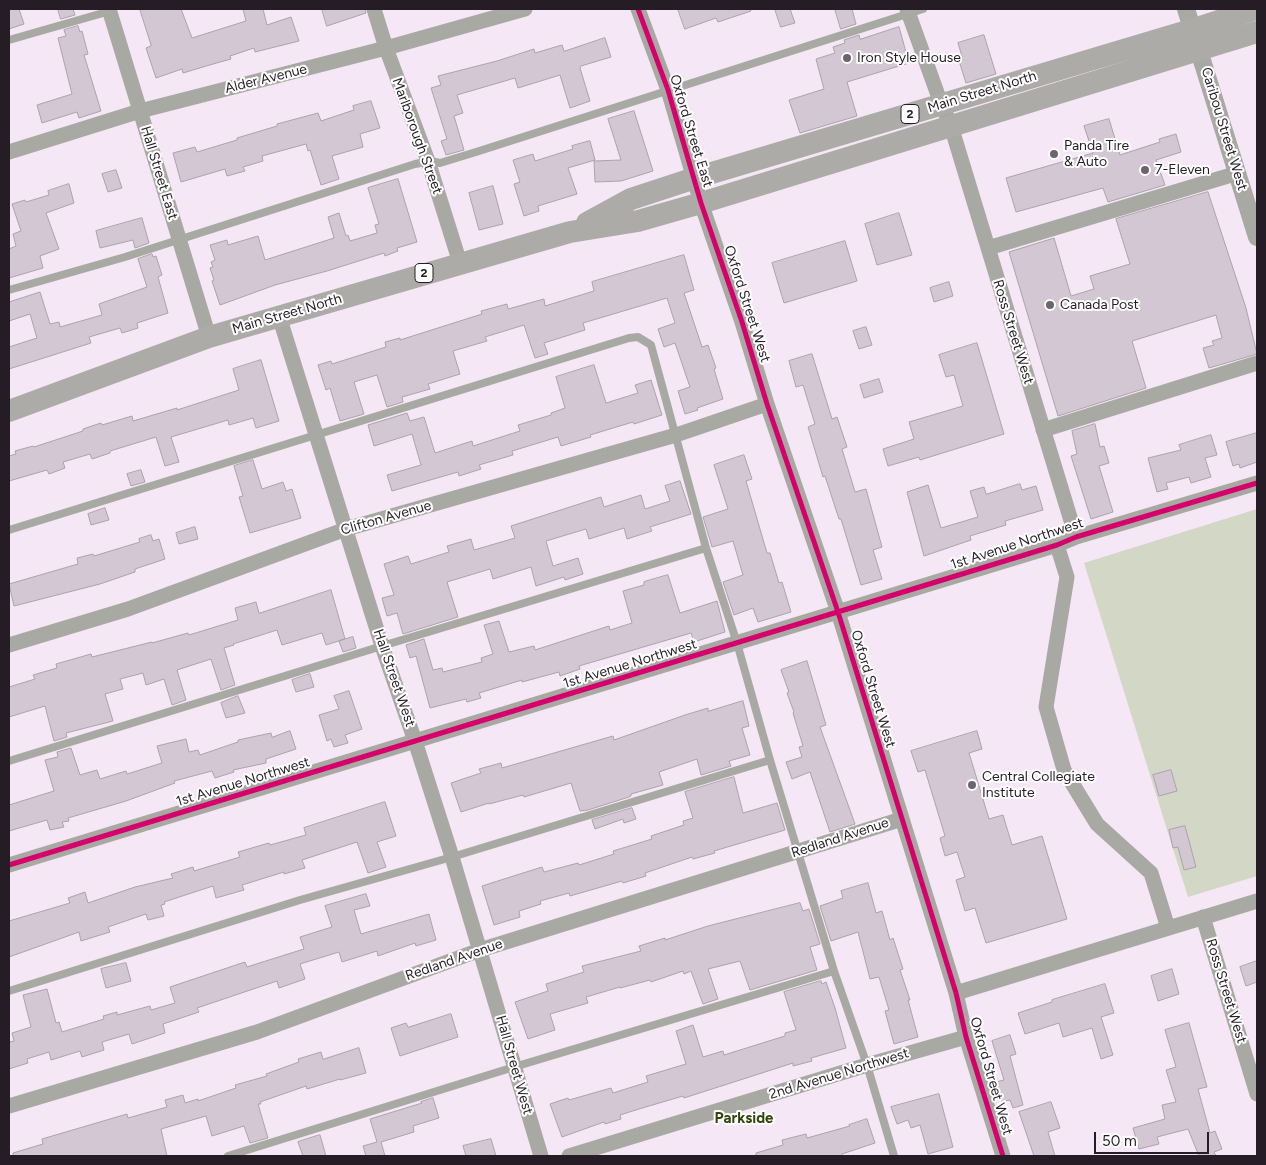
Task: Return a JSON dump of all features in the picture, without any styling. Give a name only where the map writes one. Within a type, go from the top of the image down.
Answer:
[{"type":"main road","name":"Main Street North","points":[[570,232],[631,199],[695,178],[1256,9]]},
{"type":"main road","name":"Main Street North","points":[[9,410],[209,337],[570,232],[638,221],[951,126],[1193,29],[1257,32]]},
{"type":"street","name":"Hall Street East","points":[[112,9],[140,111],[209,337]]},
{"type":"street","name":"Marlborough Street","points":[[374,9],[386,48],[428,161],[460,263]]},
{"type":"street","name":"Alder Avenue","points":[[9,152],[140,111],[386,48],[525,9]]},
{"type":"street","name":"Oxford Street East","points":[[638,9],[668,90],[701,203]]},
{"type":"street","name":"Ross Street West","points":[[908,11],[941,104],[951,126],[1076,537]]},
{"type":"street","name":"Caribou Street West","points":[[1193,29],[1257,237]]},
{"type":"street","points":[[988,248],[1238,173]]},
{"type":"street","name":"Oxford Street West","points":[[701,203],[838,612],[956,993],[966,1037],[1003,1156]]},
{"type":"street","name":"Hall Street West","points":[[279,316],[382,646],[452,857],[541,1156]]},
{"type":"street","points":[[1043,430],[1257,363]]},
{"type":"street","name":"Clifton Avenue","points":[[9,645],[128,609],[346,529],[676,435],[767,404]]},
{"type":"street","name":"1st Avenue Northwest","points":[[9,865],[737,644],[1057,545],[1076,537],[1257,483]]},
{"type":"street","points":[[1057,545],[1067,576],[1046,707],[1064,770],[1097,824],[1151,873],[1168,928]]},
{"type":"street","name":"Redland Avenue","points":[[9,1106],[258,1032],[480,950],[902,818]]},
{"type":"street","points":[[956,993],[1257,901]]},
{"type":"street","name":"Ross Street West","points":[[1203,917],[1257,1094]]},
{"type":"street","name":"2nd Avenue Northwest","points":[[569,1156],[867,1065],[966,1037]]},
{"type":"lane","points":[[9,40],[112,9]]},
{"type":"lane","points":[[9,290],[428,161],[440,163],[908,11],[923,9]]},
{"type":"lane","points":[[9,530],[317,433],[629,338],[638,337],[651,345],[706,548],[737,644],[834,971],[867,1065],[894,1156]]},
{"type":"lane","points":[[9,762],[706,548]]},
{"type":"lane","points":[[9,991],[300,900],[452,857],[770,760]]},
{"type":"lane","points":[[228,1156],[514,1067],[834,971]]},
{"type":"green space","points":[[1257,509],[1257,876],[1188,897],[1084,563]]},
{"type":"building","points":[[9,9],[19,9],[24,24],[9,29]]},
{"type":"building","points":[[58,9],[73,9],[75,15],[61,19]]},
{"type":"building","points":[[140,9],[181,9],[192,38],[246,21],[243,9],[263,9],[267,25],[291,17],[299,41],[255,52],[254,48],[230,56],[231,59],[183,73],[182,69],[156,78],[146,48],[151,46]]},
{"type":"building","points":[[322,9],[365,9],[366,13],[327,26]]},
{"type":"building","points":[[678,9],[750,9],[751,11],[718,22],[716,18],[685,29]]},
{"type":"building","points":[[775,9],[790,9],[795,23],[781,27]]},
{"type":"building","points":[[835,9],[852,9],[856,24],[841,29]]},
{"type":"building","points":[[78,26],[80,32],[82,31],[88,54],[84,55],[101,111],[79,118],[77,112],[42,123],[37,105],[72,94],[58,38],[66,36],[64,30]]},
{"type":"building","points":[[899,27],[909,63],[847,82],[857,116],[800,133],[789,100],[824,89],[816,59],[835,53],[833,47],[845,43],[844,40],[859,35],[860,39]]},
{"type":"building","points":[[984,35],[996,74],[966,83],[959,61],[963,60],[958,43]]},
{"type":"building","points":[[605,38],[611,57],[581,66],[580,68],[590,101],[570,108],[560,75],[518,88],[515,78],[457,95],[463,113],[454,116],[464,150],[446,155],[441,141],[447,139],[431,88],[441,85],[438,76],[497,61],[534,49],[535,53],[562,45],[564,51]]},
{"type":"building","points":[[371,101],[380,128],[360,134],[363,147],[332,156],[339,179],[321,185],[310,150],[308,151],[306,144],[262,156],[263,161],[243,167],[245,171],[227,176],[225,169],[181,182],[173,153],[195,147],[197,152],[277,126],[277,124],[318,113],[321,121],[354,110],[353,106]]},
{"type":"building","points":[[634,111],[653,171],[621,181],[595,182],[594,161],[621,160],[608,119]]},
{"type":"building","points":[[1109,119],[1120,155],[1160,142],[1159,139],[1176,134],[1181,152],[1156,160],[1165,185],[1108,202],[1103,188],[1016,212],[1006,178],[1093,153],[1084,126]]},
{"type":"building","points":[[590,141],[595,160],[568,168],[577,194],[538,206],[539,211],[524,216],[514,184],[520,182],[513,160],[533,154],[535,161],[573,149],[572,146]]},
{"type":"building","points":[[116,170],[122,188],[108,192],[102,174]]},
{"type":"building","points":[[398,179],[417,242],[397,248],[398,251],[385,256],[384,253],[275,285],[220,305],[212,281],[214,280],[210,268],[213,267],[211,262],[215,260],[210,245],[227,240],[228,245],[258,236],[265,260],[334,238],[328,217],[339,213],[346,236],[348,235],[350,241],[377,233],[375,225],[379,224],[368,188]]},
{"type":"building","points":[[69,184],[74,203],[46,213],[59,249],[40,256],[43,268],[9,278],[9,249],[16,246],[13,234],[21,231],[12,204],[49,195],[48,191]]},
{"type":"building","points":[[493,186],[503,224],[479,230],[469,193]]},
{"type":"building","points":[[1208,192],[1246,308],[1257,354],[1209,368],[1203,348],[1214,345],[1212,341],[1222,338],[1216,315],[1132,341],[1146,388],[1058,416],[1009,252],[1054,238],[1071,296],[1094,289],[1090,276],[1130,264],[1116,219]]},
{"type":"building","points":[[899,213],[912,255],[877,265],[865,224]]},
{"type":"building","points":[[142,218],[149,243],[135,248],[133,240],[100,248],[96,231]]},
{"type":"building","points":[[845,241],[857,281],[784,303],[772,263]]},
{"type":"building","points":[[152,254],[153,257],[156,256],[162,275],[158,277],[168,313],[137,323],[138,328],[122,333],[120,328],[89,337],[91,343],[9,369],[9,347],[37,338],[30,314],[9,321],[9,302],[40,292],[50,324],[59,322],[60,327],[102,315],[99,304],[147,287],[138,259]]},
{"type":"building","points":[[684,255],[694,290],[684,293],[702,347],[708,345],[716,368],[714,369],[723,399],[697,408],[698,410],[685,414],[678,391],[690,387],[675,343],[664,347],[658,329],[675,323],[667,298],[583,323],[585,330],[544,343],[548,354],[535,358],[524,325],[485,337],[487,341],[453,351],[460,374],[428,384],[430,389],[402,397],[403,402],[387,407],[377,375],[354,382],[364,414],[340,421],[330,388],[326,390],[318,365],[331,361],[332,364],[386,347],[385,342],[400,338],[400,340],[482,314],[481,311],[507,304],[508,309],[544,299],[545,306],[594,291],[592,282]]},
{"type":"building","points":[[949,282],[953,296],[934,302],[930,288]]},
{"type":"building","points":[[866,327],[872,345],[859,349],[853,331]]},
{"type":"building","points":[[977,343],[1004,434],[920,460],[919,457],[888,466],[883,449],[914,439],[909,422],[963,406],[954,375],[946,377],[939,355]]},
{"type":"building","points":[[812,354],[832,419],[837,417],[847,447],[842,449],[855,492],[866,489],[882,547],[873,550],[882,579],[861,585],[841,519],[839,519],[825,476],[823,477],[808,427],[815,424],[803,385],[796,387],[789,361]]},
{"type":"building","points":[[261,360],[279,421],[256,428],[253,418],[229,425],[228,420],[171,437],[179,462],[165,466],[156,437],[110,451],[110,453],[92,459],[90,454],[63,462],[65,468],[49,474],[47,470],[9,481],[9,456],[16,454],[15,451],[34,447],[101,423],[102,425],[132,416],[133,421],[177,408],[177,410],[239,390],[233,369]]},
{"type":"building","points":[[594,365],[606,403],[638,393],[635,385],[651,380],[662,415],[590,435],[591,437],[561,446],[558,437],[512,451],[513,455],[479,465],[481,469],[459,476],[458,472],[392,491],[387,475],[421,465],[412,434],[374,446],[368,425],[407,413],[410,421],[424,417],[435,453],[472,441],[473,446],[520,431],[518,425],[551,415],[551,413],[565,408],[556,377]]},
{"type":"building","points":[[879,379],[883,392],[864,398],[860,385]]},
{"type":"building","points":[[1095,424],[1100,447],[1104,446],[1109,463],[1099,466],[1113,512],[1091,519],[1071,456],[1077,454],[1072,431]]},
{"type":"building","points":[[1257,433],[1257,462],[1240,468],[1239,464],[1233,466],[1226,442]]},
{"type":"building","points":[[1211,435],[1217,455],[1205,458],[1211,477],[1191,483],[1189,477],[1166,483],[1168,489],[1157,492],[1148,458],[1181,450],[1179,445]]},
{"type":"building","points":[[744,455],[752,479],[746,481],[767,553],[770,553],[779,583],[782,582],[791,612],[758,622],[753,608],[734,615],[723,582],[743,575],[733,541],[712,547],[703,517],[728,509],[714,465]]},
{"type":"building","points":[[253,460],[262,489],[283,482],[286,491],[292,489],[301,518],[250,533],[239,497],[243,496],[234,466]]},
{"type":"building","points":[[141,470],[145,482],[131,486],[127,474]]},
{"type":"building","points":[[680,481],[691,514],[650,527],[652,531],[627,539],[624,528],[589,539],[586,529],[546,541],[553,566],[578,558],[583,574],[565,580],[564,577],[536,586],[531,567],[493,579],[490,569],[447,582],[458,617],[403,634],[397,613],[387,616],[382,598],[394,595],[384,564],[408,556],[411,564],[449,552],[447,546],[471,539],[474,550],[515,538],[511,526],[601,497],[604,507],[641,495],[645,509],[670,501],[665,486]]},
{"type":"building","points":[[1020,484],[1022,490],[1036,486],[1043,510],[1005,521],[1006,525],[970,536],[971,540],[924,556],[907,492],[928,485],[941,528],[978,517],[970,491],[984,487],[986,494]]},
{"type":"building","points":[[105,508],[109,520],[91,525],[88,514]]},
{"type":"building","points":[[195,527],[198,539],[179,544],[176,533]]},
{"type":"building","points":[[151,535],[153,541],[159,539],[165,559],[100,584],[14,606],[9,584],[78,564],[77,558],[93,554],[94,556],[140,542],[139,539]]},
{"type":"building","points":[[668,575],[680,613],[717,601],[725,632],[694,642],[691,633],[579,666],[580,669],[560,676],[559,672],[522,682],[522,680],[479,693],[481,698],[467,702],[466,699],[430,708],[416,656],[410,658],[406,645],[424,639],[433,670],[442,668],[443,672],[482,662],[481,658],[493,654],[484,625],[499,621],[509,652],[534,646],[535,650],[609,626],[610,630],[632,623],[623,591]]},
{"type":"building","points":[[331,590],[345,639],[326,645],[322,633],[282,645],[277,630],[233,644],[224,648],[235,685],[221,690],[211,659],[177,670],[186,700],[172,705],[164,679],[146,685],[143,673],[120,679],[123,689],[105,694],[113,721],[66,733],[67,737],[54,741],[45,706],[9,717],[9,687],[35,679],[33,675],[57,668],[56,664],[91,654],[92,657],[188,633],[189,635],[238,620],[235,608],[256,602],[259,613]]},
{"type":"building","points":[[353,637],[356,648],[343,652],[339,641]]},
{"type":"building","points":[[807,661],[826,725],[820,727],[855,824],[830,832],[810,772],[792,779],[786,762],[802,757],[799,747],[803,746],[787,693],[789,692],[781,670]]},
{"type":"building","points":[[310,674],[314,687],[296,692],[292,680]]},
{"type":"building","points":[[349,691],[362,729],[345,735],[348,743],[334,747],[331,739],[327,741],[319,715],[339,709],[334,696]]},
{"type":"building","points":[[238,696],[245,713],[226,718],[221,703]]},
{"type":"building","points":[[743,701],[749,726],[742,728],[750,755],[729,761],[731,766],[701,775],[697,759],[659,772],[663,785],[631,794],[629,797],[588,810],[580,811],[571,783],[524,797],[523,795],[489,803],[461,812],[451,783],[481,773],[479,769],[501,763],[502,768],[613,736],[614,740],[708,708],[708,711]]},
{"type":"building","points":[[290,731],[296,749],[266,759],[266,763],[233,770],[234,772],[215,778],[212,771],[174,781],[175,783],[126,801],[68,818],[69,821],[62,822],[64,827],[50,830],[47,820],[9,831],[9,805],[54,791],[45,760],[58,757],[57,752],[71,748],[80,775],[97,770],[100,779],[126,771],[127,774],[162,763],[157,746],[186,739],[189,752],[198,750],[200,755],[238,742],[238,740],[271,733],[272,737]]},
{"type":"building","name":"Central Collegiate Institute","points":[[977,731],[982,749],[969,753],[989,819],[1003,815],[1012,845],[1042,836],[1067,919],[986,943],[975,908],[965,911],[956,880],[965,877],[957,852],[945,856],[940,838],[945,836],[925,770],[918,772],[911,751]]},
{"type":"building","points":[[1171,770],[1177,791],[1159,796],[1153,775]]},
{"type":"building","points":[[734,777],[743,813],[777,803],[785,830],[714,851],[715,853],[693,859],[692,857],[645,873],[646,876],[623,883],[622,881],[570,896],[569,893],[540,901],[541,904],[519,911],[520,917],[494,925],[482,886],[542,867],[544,872],[578,863],[579,865],[614,854],[613,851],[652,839],[651,836],[684,825],[683,821],[693,818],[685,792]]},
{"type":"building","points":[[385,802],[396,836],[377,842],[386,867],[368,873],[357,842],[302,860],[305,868],[284,874],[284,872],[242,885],[244,890],[216,898],[213,886],[164,902],[165,904],[161,905],[164,916],[148,920],[146,914],[108,927],[110,932],[81,941],[79,932],[9,957],[9,921],[70,903],[68,898],[85,892],[88,903],[135,887],[173,878],[171,874],[193,867],[194,871],[240,857],[238,852],[306,835],[304,828]]},
{"type":"building","points":[[632,808],[636,819],[624,823],[623,819],[595,829],[592,820]]},
{"type":"building","points":[[1185,826],[1196,867],[1184,870],[1178,847],[1173,848],[1169,830]]},
{"type":"building","points":[[868,883],[876,913],[882,911],[890,940],[893,938],[903,969],[900,970],[910,1000],[908,1000],[918,1037],[894,1044],[885,1011],[889,1010],[879,977],[870,979],[858,932],[831,941],[820,906],[843,898],[841,891]]},
{"type":"building","points":[[366,894],[370,906],[354,910],[361,934],[429,914],[436,940],[416,946],[415,943],[378,956],[377,951],[342,962],[339,952],[300,964],[305,979],[279,988],[277,981],[197,1008],[199,1012],[163,1024],[165,1033],[132,1044],[129,1034],[102,1042],[104,1050],[82,1057],[80,1051],[51,1060],[49,1052],[27,1059],[28,1063],[9,1069],[9,1042],[14,1041],[12,1033],[31,1027],[23,995],[47,989],[56,1023],[59,1022],[62,1032],[104,1019],[103,1016],[117,1012],[117,1015],[150,1006],[151,1010],[175,1003],[170,987],[245,962],[247,967],[304,949],[300,937],[332,927],[325,906]]},
{"type":"building","points":[[800,903],[803,911],[809,909],[820,944],[810,947],[817,970],[750,990],[740,961],[708,969],[718,999],[703,1004],[691,971],[684,974],[683,971],[651,982],[650,980],[586,997],[588,1003],[550,1014],[555,1030],[528,1039],[515,1002],[548,991],[546,984],[584,972],[582,966],[641,951],[639,946],[665,938],[665,940],[708,926]]},
{"type":"building","points":[[1257,961],[1257,982],[1246,986],[1240,967]]},
{"type":"building","points":[[126,963],[131,981],[106,988],[101,969]]},
{"type":"building","points":[[1172,969],[1179,994],[1158,1001],[1151,976]]},
{"type":"building","points":[[821,981],[822,984],[826,982],[846,1048],[811,1058],[812,1061],[793,1066],[793,1063],[684,1098],[683,1096],[639,1109],[620,1115],[621,1119],[605,1124],[604,1122],[562,1137],[550,1104],[611,1088],[613,1093],[648,1082],[646,1076],[686,1064],[676,1031],[693,1025],[703,1057],[723,1051],[724,1055],[785,1036],[785,1033],[796,1030],[784,992]]},
{"type":"building","points":[[1105,984],[1114,1013],[1101,1017],[1113,1055],[1101,1059],[1092,1028],[1063,1037],[1059,1023],[1025,1034],[1018,1013],[1052,1002],[1052,1000]]},
{"type":"building","points":[[451,1014],[458,1037],[400,1056],[391,1028],[406,1023],[408,1027]]},
{"type":"building","points":[[1189,1023],[1207,1087],[1198,1089],[1210,1133],[1215,1131],[1222,1149],[1214,1152],[1216,1156],[1199,1156],[1188,1129],[1157,1137],[1159,1144],[1139,1149],[1133,1128],[1165,1119],[1162,1105],[1176,1102],[1166,1070],[1176,1067],[1165,1030]]},
{"type":"building","points":[[1010,1035],[1016,1054],[1010,1056],[1023,1105],[1013,1108],[1010,1100],[1002,1102],[996,1082],[1004,1080],[992,1041]]},
{"type":"building","points":[[359,1048],[366,1073],[307,1089],[306,1086],[260,1102],[261,1104],[258,1104],[268,1138],[250,1143],[244,1126],[212,1136],[206,1116],[161,1129],[167,1156],[13,1156],[13,1153],[43,1144],[42,1139],[127,1114],[128,1118],[167,1107],[165,1100],[183,1095],[185,1103],[198,1099],[198,1101],[236,1088],[235,1085],[267,1076],[266,1074],[299,1062],[298,1059],[321,1052],[323,1059]]},
{"type":"building","points":[[939,1094],[953,1147],[928,1154],[920,1125],[911,1128],[908,1120],[897,1124],[891,1107]]},
{"type":"building","points":[[433,1098],[439,1118],[413,1126],[414,1132],[381,1142],[385,1156],[366,1156],[363,1146],[377,1142],[370,1119]]},
{"type":"building","points":[[1051,1102],[1060,1128],[1048,1132],[1055,1156],[1034,1156],[1019,1112]]},
{"type":"building","points":[[867,1119],[875,1143],[842,1154],[842,1156],[756,1156],[756,1153],[783,1145],[782,1140],[806,1134],[807,1138],[850,1126]]},
{"type":"building","points":[[320,1135],[326,1156],[303,1156],[298,1142]]},
{"type":"building","points":[[491,1139],[496,1156],[466,1156],[463,1146]]},
{"type":"cycle path","points":[[638,9],[668,90],[701,203],[838,612],[956,993],[966,1037],[1003,1156]]},
{"type":"cycle path","points":[[9,865],[1257,483]]},
{"type":"place","name":"Iron Style House","points":[[847,58]]},
{"type":"place","name":"Panda Tire & Auto","points":[[1054,154]]},
{"type":"place","name":"7-Eleven","points":[[1145,170]]},
{"type":"place","name":"Canada Post","points":[[1050,305]]},
{"type":"place","name":"Central Collegiate Institute","points":[[972,785]]},
{"type":"district","name":"Parkside","points":[[744,1119]]}]
